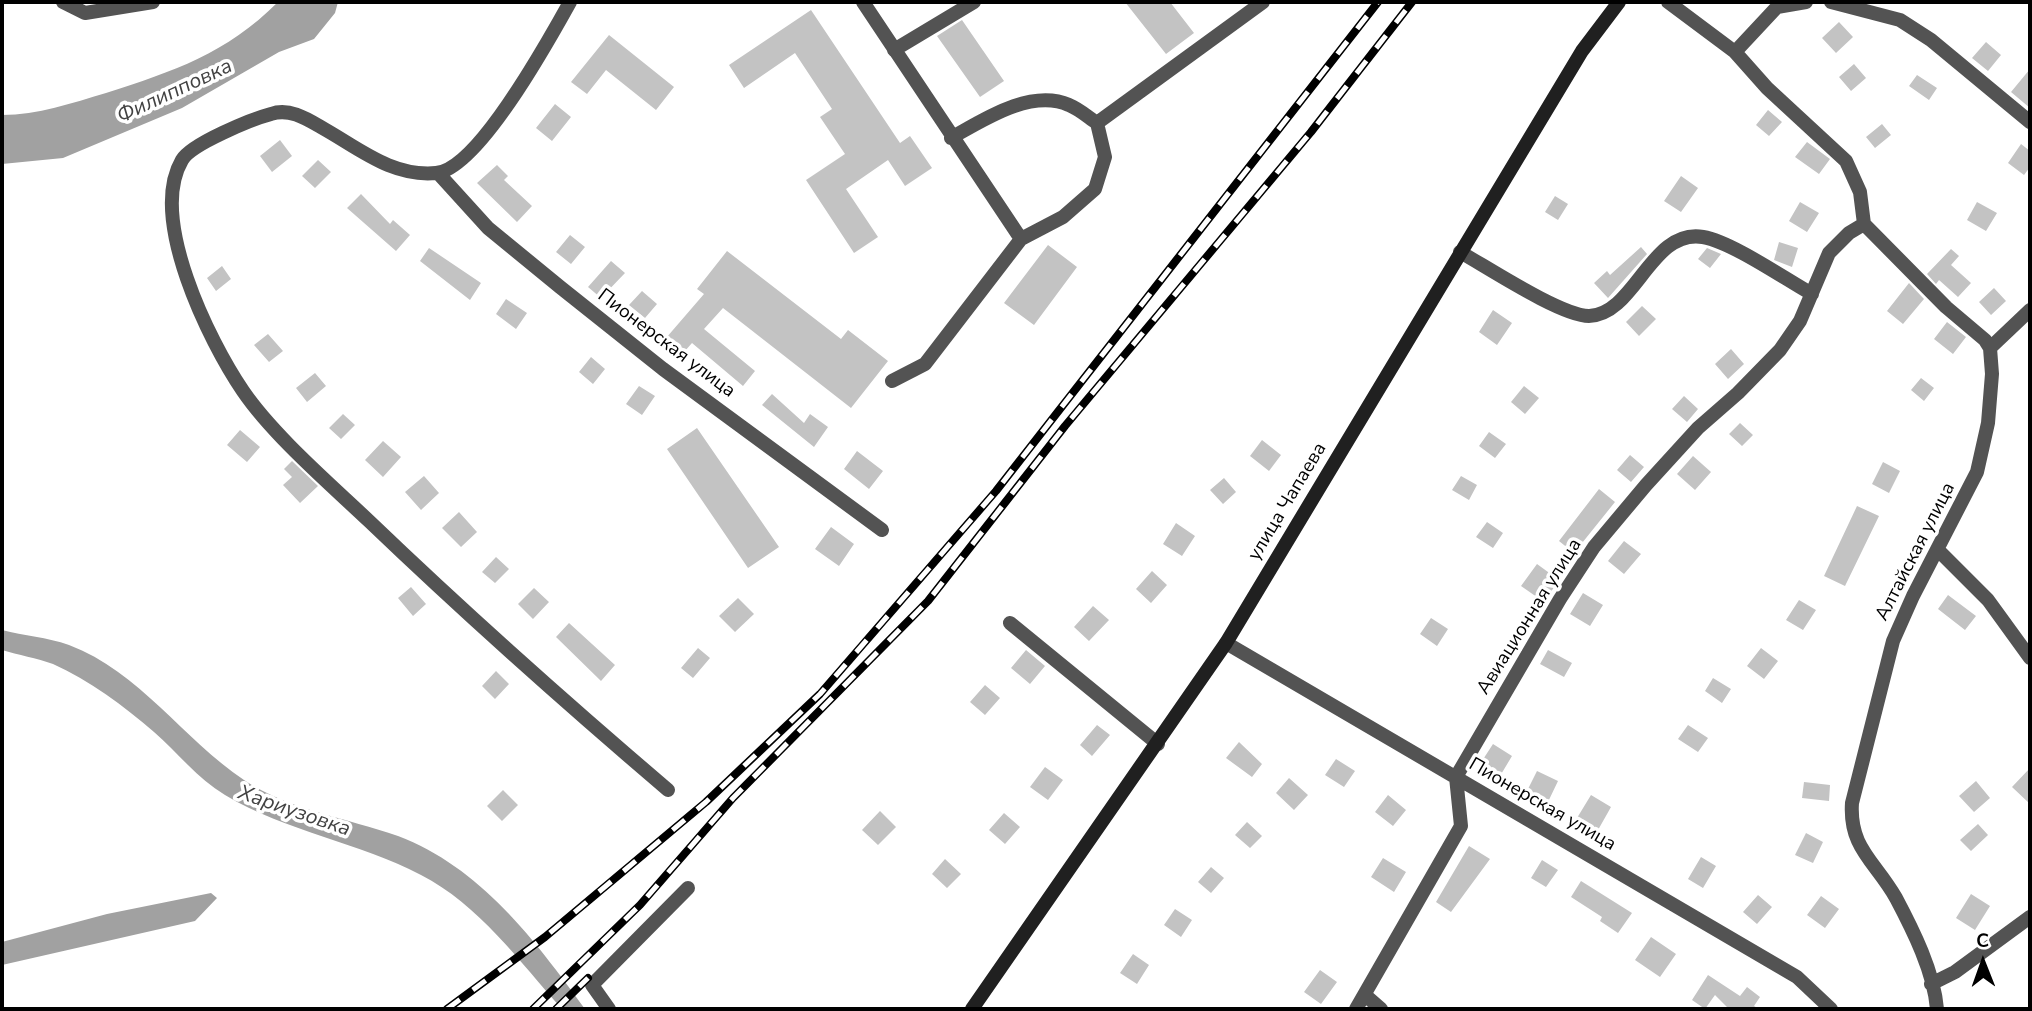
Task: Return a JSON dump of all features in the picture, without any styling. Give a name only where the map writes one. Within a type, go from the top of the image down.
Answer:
[{"type":"street","points":[[63,2],[85,13],[153,2]]},
{"type":"street","points":[[570,2],[517,92],[466,156],[438,173],[381,165],[298,114],[274,112],[215,138],[183,157],[173,186],[174,220],[186,273],[214,344],[245,394],[307,462],[544,683],[668,790]]},
{"type":"street","points":[[863,2],[951,138],[1021,239]]},
{"type":"street","points":[[894,50],[974,2]]},
{"type":"street","points":[[1097,123],[1263,2]]},
{"type":"street","name":"улица Чапаева","points":[[972,1009],[1226,643],[1582,51],[1619,2]]},
{"type":"street","points":[[1668,2],[1735,52],[1767,88],[1846,162],[1860,192],[1864,224],[1946,307],[1985,340],[1990,348],[2030,310]]},
{"type":"street","points":[[1735,52],[1777,7],[1806,2]]},
{"type":"street","points":[[1831,2],[1900,20],[1931,40],[2030,122]]},
{"type":"street","points":[[892,381],[925,364],[1021,239],[1063,217],[1095,189],[1105,157],[1097,123],[1068,104],[1038,101],[996,113],[951,138]]},
{"type":"street","name":"Пионерская улица","points":[[438,173],[488,228],[560,287],[663,369],[883,530]]},
{"type":"street","name":"Авиационная улица","points":[[1456,777],[1560,599],[1594,547],[1698,428],[1738,393],[1780,350],[1800,321],[1829,253],[1849,233],[1864,224]]},
{"type":"street","points":[[1460,252],[1534,293],[1588,316],[1601,314],[1613,306],[1663,250],[1684,237],[1704,237],[1726,246],[1812,294]]},
{"type":"street","name":"Алтайская улица","points":[[1937,1009],[1922,955],[1895,898],[1855,838],[1851,826],[1859,772],[1894,642],[1913,596],[1939,551],[1977,472],[1992,393],[1990,348]]},
{"type":"street","points":[[1939,551],[1988,600],[2030,659]]},
{"type":"street","points":[[1010,623],[1158,744]]},
{"type":"street","name":"Пионерская улица","points":[[1226,643],[1797,977],[1830,1009]]},
{"type":"street","points":[[1356,1009],[1461,826],[1456,777]]},
{"type":"street","points":[[609,1009],[592,985],[688,888]]},
{"type":"street","points":[[1931,984],[1955,972],[2030,917]]},
{"type":"street","points":[[1364,995],[1381,1009]]},
{"type":"water","name":"Филипповка","points":[[278,2],[338,2],[335,13],[314,39],[279,52],[182,108],[63,158],[2,164],[2,115],[42,111],[131,85],[177,68],[239,35]]},
{"type":"water","name":"Хариузовка","points":[[2,630],[61,642],[94,657],[139,689],[222,764],[261,790],[299,806],[398,836],[455,866],[504,908],[546,957],[585,1009],[562,1009],[497,935],[442,887],[397,864],[273,818],[225,795],[197,773],[143,722],[93,686],[53,664],[2,650]]},
{"type":"water","points":[[211,893],[217,898],[195,921],[2,965],[2,942],[107,914]]},
{"type":"building","points":[[1125,2],[1170,2],[1194,33],[1166,54]]},
{"type":"building","points":[[811,10],[900,143],[910,136],[932,168],[905,186],[888,160],[846,189],[878,237],[854,253],[806,180],[845,154],[820,117],[832,109],[795,53],[744,88],[729,65]]},
{"type":"building","points":[[962,20],[1004,81],[980,97],[937,36]]},
{"type":"building","points":[[1839,22],[1853,37],[1836,53],[1822,38]]},
{"type":"building","points":[[609,35],[674,87],[656,110],[606,70],[587,94],[571,82]]},
{"type":"building","points":[[1986,42],[2001,55],[1988,71],[1972,58]]},
{"type":"building","points":[[1854,64],[1866,78],[1851,91],[1839,77]]},
{"type":"building","points":[[2030,69],[2030,108],[2011,92]]},
{"type":"building","points":[[1917,75],[1937,88],[1929,100],[1909,86]]},
{"type":"building","points":[[555,104],[571,117],[552,141],[536,128]]},
{"type":"building","points":[[1768,110],[1782,122],[1769,136],[1756,125]]},
{"type":"building","points":[[1882,124],[1891,135],[1875,148],[1866,137]]},
{"type":"building","points":[[280,140],[292,156],[272,172],[260,156]]},
{"type":"building","points":[[1807,142],[1830,159],[1819,174],[1795,157]]},
{"type":"building","points":[[2021,144],[2030,151],[2030,167],[2024,175],[2008,163]]},
{"type":"building","points":[[318,160],[331,172],[315,188],[302,176]]},
{"type":"building","points":[[497,165],[508,176],[504,180],[532,206],[517,222],[477,183]]},
{"type":"building","points":[[1681,176],[1698,188],[1681,212],[1664,201]]},
{"type":"building","points":[[361,194],[390,224],[393,220],[410,235],[396,251],[347,208]]},
{"type":"building","points":[[1555,196],[1568,204],[1558,220],[1545,212]]},
{"type":"building","points":[[1800,202],[1819,213],[1807,232],[1789,221]]},
{"type":"building","points":[[1977,202],[1997,213],[1986,231],[1967,220]]},
{"type":"building","points":[[570,235],[585,247],[571,264],[556,252]]},
{"type":"building","points":[[1779,242],[1798,248],[1792,267],[1774,260]]},
{"type":"building","points":[[1048,245],[1077,267],[1034,325],[1004,303]]},
{"type":"building","points":[[1641,247],[1647,254],[1608,298],[1594,283],[1607,271],[1610,275]]},
{"type":"building","points":[[429,248],[481,283],[470,300],[420,261]]},
{"type":"building","points":[[1707,248],[1721,254],[1710,268],[1698,259]]},
{"type":"building","points":[[1951,249],[1959,256],[1951,265],[1971,283],[1958,297],[1939,280],[1936,284],[1927,274]]},
{"type":"building","points":[[727,251],[841,339],[848,330],[888,361],[851,408],[723,308],[704,329],[755,371],[743,386],[692,343],[677,360],[660,345],[704,294],[697,289]]},
{"type":"building","points":[[611,261],[625,273],[601,298],[588,287]]},
{"type":"building","points":[[222,266],[231,279],[216,291],[207,278]]},
{"type":"building","points":[[1909,283],[1924,299],[1903,324],[1887,311]]},
{"type":"building","points":[[1994,288],[2006,301],[1991,315],[1979,302]]},
{"type":"building","points":[[642,291],[657,304],[645,318],[629,305]]},
{"type":"building","points":[[506,299],[527,313],[516,329],[496,314]]},
{"type":"building","points":[[1642,306],[1656,319],[1639,336],[1626,322]]},
{"type":"building","points":[[1493,310],[1512,323],[1497,345],[1479,332]]},
{"type":"building","points":[[1947,322],[1966,337],[1953,354],[1934,339]]},
{"type":"building","points":[[268,334],[283,351],[269,362],[254,345]]},
{"type":"building","points":[[1731,349],[1744,364],[1728,379],[1715,364]]},
{"type":"building","points":[[591,357],[605,369],[593,384],[579,372]]},
{"type":"building","points":[[315,373],[326,386],[307,402],[296,388]]},
{"type":"building","points":[[1921,378],[1934,388],[1924,401],[1911,390]]},
{"type":"building","points":[[639,386],[655,396],[642,415],[626,404]]},
{"type":"building","points":[[1524,386],[1539,398],[1525,414],[1511,402]]},
{"type":"building","points":[[772,394],[804,423],[810,414],[828,427],[814,447],[762,405]]},
{"type":"building","points":[[1684,396],[1698,409],[1687,422],[1672,409]]},
{"type":"building","points":[[343,414],[355,425],[341,439],[329,428]]},
{"type":"building","points":[[1740,423],[1753,435],[1742,446],[1729,434]]},
{"type":"building","points":[[697,428],[779,547],[748,568],[667,449]]},
{"type":"building","points":[[240,430],[260,447],[247,462],[227,445]]},
{"type":"building","points":[[1489,432],[1506,444],[1495,458],[1479,446]]},
{"type":"building","points":[[1262,440],[1281,455],[1269,471],[1250,456]]},
{"type":"building","points":[[383,441],[401,457],[383,477],[365,460]]},
{"type":"building","points":[[857,451],[883,471],[869,489],[844,469]]},
{"type":"building","points":[[1630,455],[1644,467],[1631,482],[1617,470]]},
{"type":"building","points":[[1693,456],[1711,472],[1695,490],[1677,474]]},
{"type":"building","points":[[292,461],[318,486],[300,503],[283,485],[292,477],[284,469]]},
{"type":"building","points":[[1883,462],[1900,471],[1889,493],[1872,484]]},
{"type":"building","points":[[424,476],[439,493],[421,510],[405,492]]},
{"type":"building","points":[[1461,476],[1477,485],[1469,500],[1452,490]]},
{"type":"building","points":[[1224,478],[1236,492],[1223,504],[1210,490]]},
{"type":"building","points":[[1599,489],[1615,502],[1574,553],[1559,541]]},
{"type":"building","points":[[1857,506],[1879,516],[1845,586],[1824,576]]},
{"type":"building","points":[[459,512],[477,532],[461,547],[442,528]]},
{"type":"building","points":[[1487,522],[1503,533],[1493,548],[1476,537]]},
{"type":"building","points":[[1176,523],[1195,536],[1182,556],[1163,544]]},
{"type":"building","points":[[831,527],[854,544],[839,566],[815,549]]},
{"type":"building","points":[[1624,541],[1641,554],[1624,574],[1608,561]]},
{"type":"building","points":[[496,557],[509,569],[495,583],[482,572]]},
{"type":"building","points":[[1537,564],[1559,580],[1544,602],[1521,586]]},
{"type":"building","points":[[1152,571],[1167,585],[1151,603],[1136,589]]},
{"type":"building","points":[[411,587],[426,604],[413,616],[398,598]]},
{"type":"building","points":[[534,588],[549,602],[533,619],[518,604]]},
{"type":"building","points":[[1583,593],[1603,605],[1590,626],[1570,614]]},
{"type":"building","points":[[1948,595],[1976,616],[1965,630],[1938,609]]},
{"type":"building","points":[[738,598],[754,614],[735,632],[719,616]]},
{"type":"building","points":[[1799,600],[1816,610],[1803,630],[1786,620]]},
{"type":"building","points":[[1093,606],[1109,620],[1089,641],[1074,627]]},
{"type":"building","points":[[1431,618],[1448,629],[1437,646],[1420,634]]},
{"type":"building","points":[[569,623],[615,665],[601,681],[556,637]]},
{"type":"building","points":[[698,648],[710,658],[693,678],[681,668]]},
{"type":"building","points":[[1761,648],[1778,661],[1764,679],[1747,666]]},
{"type":"building","points":[[1026,650],[1045,666],[1030,684],[1011,668]]},
{"type":"building","points":[[1548,650],[1572,663],[1564,677],[1540,664]]},
{"type":"building","points":[[496,671],[509,684],[495,699],[482,686]]},
{"type":"building","points":[[1713,678],[1731,689],[1722,703],[1705,691]]},
{"type":"building","points":[[985,685],[1000,698],[985,715],[970,702]]},
{"type":"building","points":[[1097,725],[1110,735],[1092,756],[1080,745]]},
{"type":"building","points":[[1688,725],[1708,738],[1698,752],[1678,739]]},
{"type":"building","points":[[1239,742],[1262,764],[1252,777],[1226,758]]},
{"type":"building","points":[[1493,744],[1512,756],[1500,776],[1480,764]]},
{"type":"building","points":[[1336,759],[1355,771],[1344,787],[1325,775]]},
{"type":"building","points":[[1045,767],[1063,780],[1048,800],[1030,787]]},
{"type":"building","points":[[2030,768],[2030,804],[2012,787]]},
{"type":"building","points":[[1537,771],[1558,781],[1547,804],[1526,793]]},
{"type":"building","points":[[1289,778],[1308,795],[1294,810],[1276,793]]},
{"type":"building","points":[[1976,781],[1990,798],[1974,812],[1959,796]]},
{"type":"building","points":[[1804,782],[1830,785],[1829,801],[1802,798]]},
{"type":"building","points":[[503,790],[518,805],[502,821],[487,806]]},
{"type":"building","points":[[1388,795],[1406,810],[1393,826],[1375,812]]},
{"type":"building","points":[[1591,795],[1611,807],[1598,830],[1577,818]]},
{"type":"building","points":[[880,811],[896,827],[878,845],[862,830]]},
{"type":"building","points":[[1004,813],[1020,827],[1005,844],[989,830]]},
{"type":"building","points":[[1247,822],[1262,836],[1250,848],[1235,835]]},
{"type":"building","points":[[1978,824],[1988,835],[1971,851],[1960,840]]},
{"type":"building","points":[[1806,833],[1823,842],[1813,863],[1795,855]]},
{"type":"building","points":[[1469,846],[1490,859],[1451,912],[1436,902]]},
{"type":"building","points":[[1701,857],[1716,866],[1703,888],[1688,879]]},
{"type":"building","points":[[1383,858],[1406,872],[1394,892],[1371,877]]},
{"type":"building","points":[[945,859],[961,874],[947,888],[932,874]]},
{"type":"building","points":[[1542,860],[1558,870],[1546,887],[1531,878]]},
{"type":"building","points":[[1211,867],[1224,878],[1211,893],[1198,882]]},
{"type":"building","points":[[1581,881],[1632,913],[1618,933],[1600,921],[1602,917],[1571,897]]},
{"type":"building","points":[[1971,894],[1990,906],[1975,930],[1956,918]]},
{"type":"building","points":[[1758,895],[1772,907],[1757,924],[1743,912]]},
{"type":"building","points":[[1821,896],[1839,909],[1825,928],[1807,915]]},
{"type":"building","points":[[1175,909],[1192,920],[1181,937],[1164,925]]},
{"type":"building","points":[[1651,937],[1676,954],[1660,977],[1635,960]]},
{"type":"building","points":[[1133,954],[1149,965],[1137,984],[1120,973]]},
{"type":"building","points":[[1320,970],[1337,982],[1321,1004],[1304,992]]},
{"type":"building","points":[[1708,975],[1740,996],[1747,987],[1760,997],[1754,1006],[1759,1009],[1729,1009],[1715,995],[1705,1009],[1692,1000]]},
{"type":"railway","points":[[447,1009],[545,937],[706,802],[820,694],[996,491],[1378,2]]},
{"type":"railway","points":[[533,1009],[640,905],[733,798],[928,601],[1065,426],[1311,132],[1412,2]]},
{"type":"railway","points":[[556,1009],[588,978]]}]
